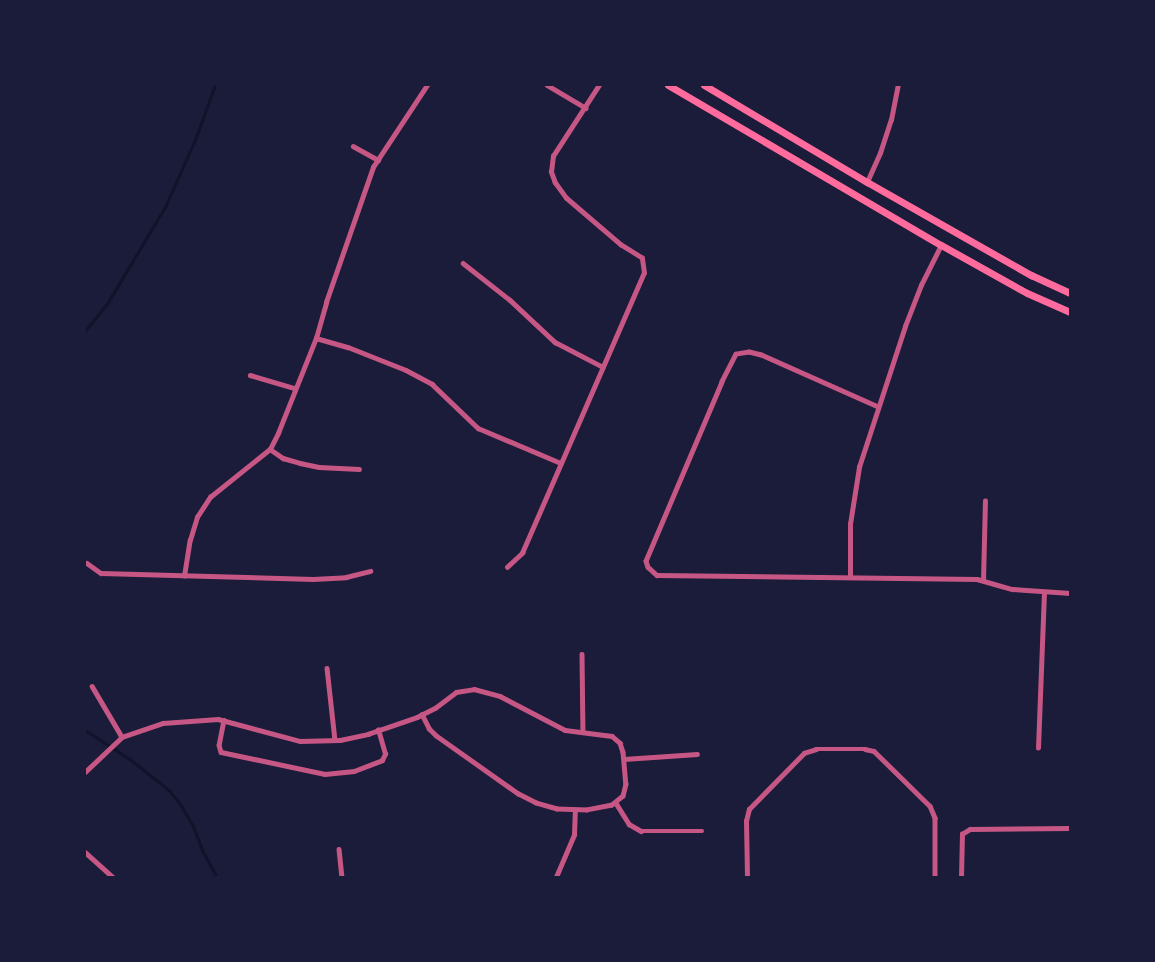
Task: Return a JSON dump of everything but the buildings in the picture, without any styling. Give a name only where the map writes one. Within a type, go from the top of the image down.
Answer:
[{"type":"main road","points":[[668,85],[941,245],[1028,293],[1070,312]]},
{"type":"main road","points":[[704,85],[867,182],[1031,275],[1070,293]]},
{"type":"street","points":[[184,576],[188,550],[197,517],[210,497],[270,449],[316,338],[358,208],[378,160],[428,85]]},
{"type":"street","points":[[547,85],[586,108]]},
{"type":"street","points":[[507,567],[522,553],[644,273],[642,258],[593,222],[566,198],[555,184],[551,172],[554,156],[599,85]]},
{"type":"street","points":[[867,182],[880,153],[891,120],[898,85]]},
{"type":"street","points":[[353,146],[378,160]]},
{"type":"street","points":[[850,577],[850,524],[853,492],[878,407],[921,285],[941,245]]},
{"type":"street","points":[[463,263],[510,300],[555,342],[603,367]]},
{"type":"street","points":[[316,338],[406,370],[432,384],[478,428],[561,463]]},
{"type":"street","points":[[878,407],[765,357],[749,352],[736,354],[722,382],[646,560],[648,567],[658,575],[850,577],[983,581],[1013,589],[1044,593],[1070,593]]},
{"type":"street","points":[[250,375],[294,388]]},
{"type":"street","points":[[270,449],[283,458],[300,463],[319,467],[359,469]]},
{"type":"street","points":[[983,581],[985,501]]},
{"type":"street","points":[[87,563],[101,573],[184,576],[313,579],[346,577],[370,571]]},
{"type":"street","points":[[1038,748],[1044,593]]},
{"type":"street","points":[[582,654],[583,732]]},
{"type":"street","points":[[327,668],[335,740]]},
{"type":"street","points":[[92,686],[122,737]]},
{"type":"street","points":[[85,772],[122,737],[171,721],[206,718],[224,720],[300,741],[335,740],[378,730],[422,715],[456,692],[479,689],[500,696],[565,730],[612,736],[620,743],[624,760],[625,792],[616,803],[596,809],[576,811],[548,807],[524,798],[436,736],[429,729],[422,715]]},
{"type":"street","points":[[224,720],[219,746],[221,752],[325,774],[354,771],[382,760],[385,754],[378,730]]},
{"type":"street","points":[[747,877],[746,821],[749,809],[804,753],[816,749],[865,749],[874,751],[930,806],[935,818],[935,877]]},
{"type":"street","points":[[624,760],[697,754]]},
{"type":"street","points":[[616,803],[630,824],[641,831],[702,831]]},
{"type":"street","points":[[556,877],[574,835],[576,811]]},
{"type":"street","points":[[961,877],[962,834],[970,829],[1070,828]]},
{"type":"street","points":[[339,849],[342,877]]},
{"type":"street","points":[[85,852],[113,877]]},
{"type":"waterway","points":[[85,331],[107,304],[165,207],[195,140],[215,85]]},
{"type":"waterway","points":[[85,730],[130,759],[169,790],[193,825],[203,851],[217,877]]}]
